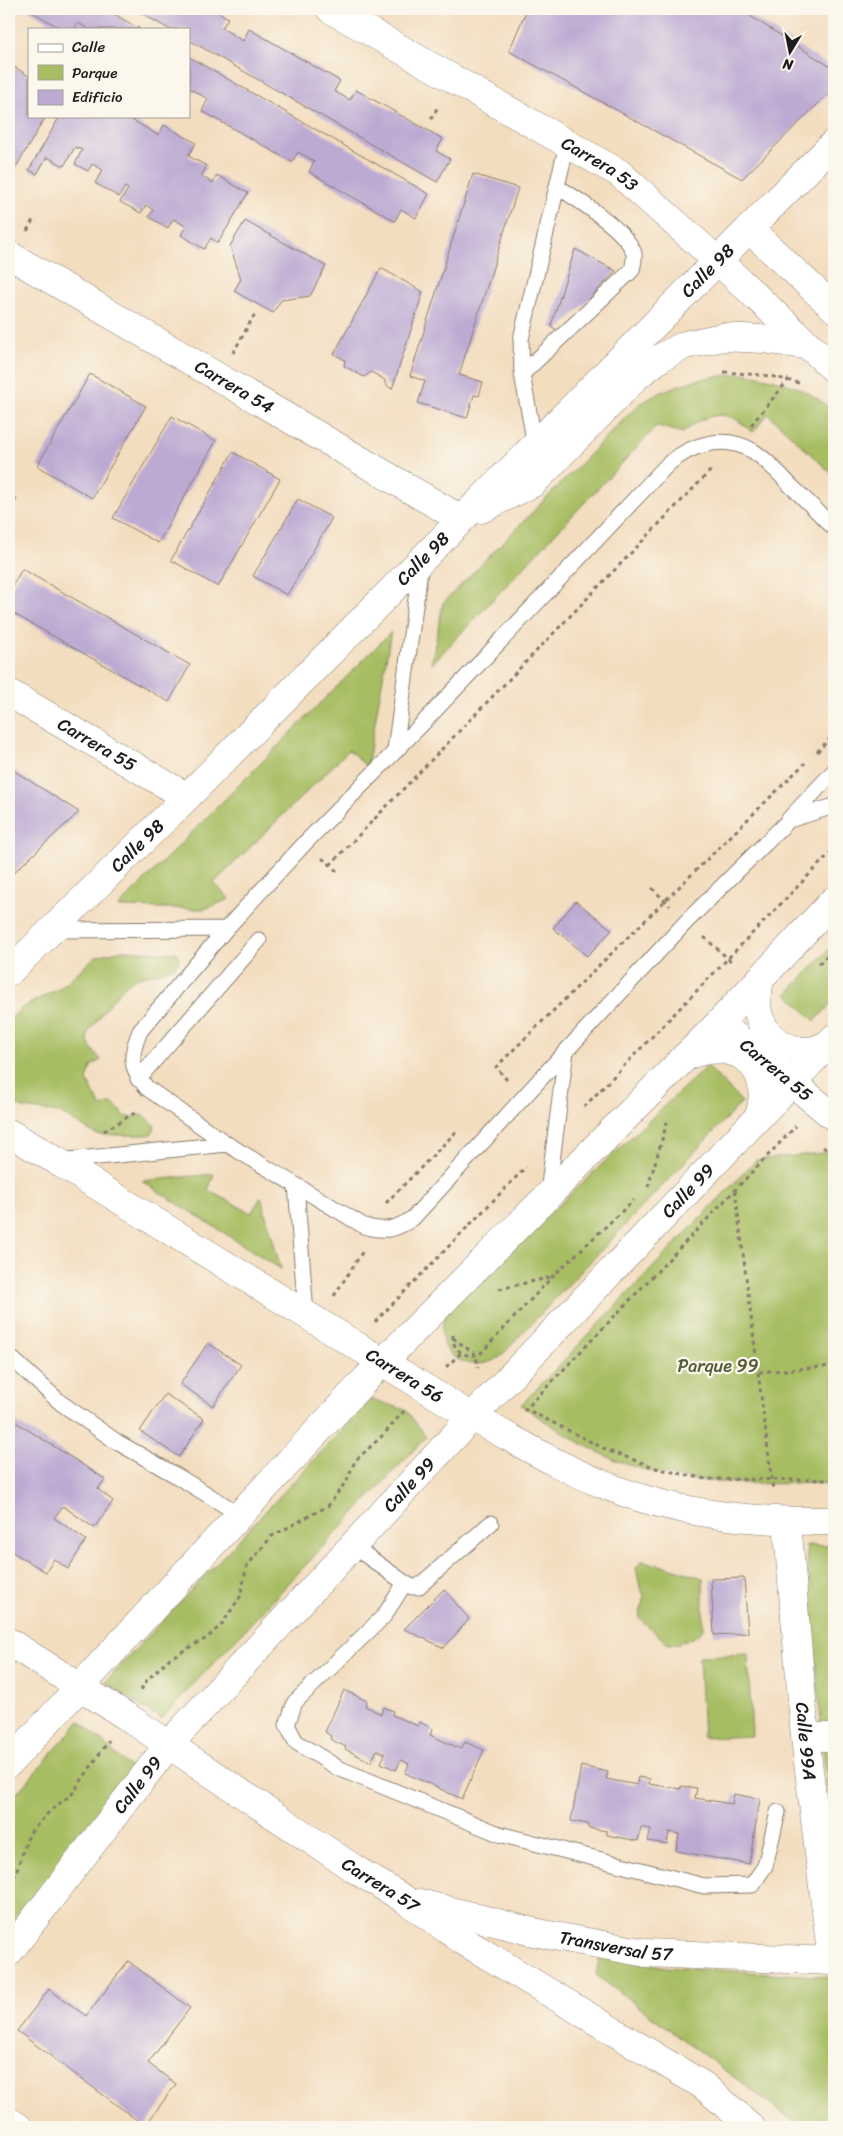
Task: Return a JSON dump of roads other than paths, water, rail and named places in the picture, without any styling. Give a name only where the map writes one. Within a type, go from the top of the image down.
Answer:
[{"type":"street","name":"Carrera 53","points":[[330,9],[500,104],[618,173],[718,261],[834,368]]},
{"type":"street","name":"Calle 98","points":[[9,972],[187,797],[421,562],[461,519],[834,143]]},
{"type":"street","points":[[749,230],[834,308]]},
{"type":"street","name":"Carrera 54","points":[[9,255],[461,519]]},
{"type":"street","points":[[461,519],[533,483],[637,376],[660,358],[685,345],[723,337],[763,339],[810,346]]},
{"type":"street","name":"Carrera 55","points":[[9,693],[187,797]]},
{"type":"street","points":[[9,1762],[382,1362],[684,1058],[834,900]]},
{"type":"street","points":[[760,979],[757,1010],[761,1024],[770,1036],[783,1046],[798,1050],[814,1050],[831,1041]]},
{"type":"street","name":"Carrera 55","points":[[718,1023],[834,1117]]},
{"type":"street","name":"Calle 99","points":[[9,1952],[169,1744],[472,1417],[831,1041]]},
{"type":"street","points":[[684,1058],[699,1051],[717,1048],[734,1052],[747,1060],[757,1072],[763,1086],[764,1102],[759,1116]]},
{"type":"street","name":"Carrera 56","points":[[9,1133],[58,1161],[472,1417],[600,1484],[651,1501],[708,1514],[782,1521],[834,1521]]},
{"type":"street","name":"Calle 99A","points":[[782,1521],[805,1737],[833,1961]]},
{"type":"street","name":"Carrera 57","points":[[9,1642],[169,1744],[353,1868],[404,1898],[462,1940],[704,2086],[751,2127]]},
{"type":"street","points":[[805,1737],[834,1736]]},
{"type":"street","name":"Transversal 57","points":[[404,1898],[533,1932],[646,1952],[833,1961]]},
{"type":"street","points":[[9,2121],[18,2127]]},
{"type":"lane","points":[[535,445],[522,374],[521,339],[567,144]]},
{"type":"lane","points":[[522,374],[632,270],[634,256],[629,244],[594,211],[558,187]]},
{"type":"lane","points":[[834,528],[768,463],[752,451],[736,444],[717,442],[696,446],[681,453],[668,464],[423,723],[305,843],[226,929],[140,1031],[132,1050],[132,1064],[138,1079],[146,1088],[227,1144],[364,1226],[377,1230],[390,1230],[402,1226],[413,1218],[687,921],[789,820],[834,771]]},
{"type":"lane","points":[[395,750],[421,562]]},
{"type":"lane","points":[[789,820],[834,806]]},
{"type":"lane","points":[[52,930],[226,929]]},
{"type":"lane","points":[[138,1079],[259,940]]},
{"type":"lane","points":[[548,1195],[566,1051]]},
{"type":"lane","points":[[58,1161],[227,1144]]},
{"type":"lane","points":[[296,1185],[306,1314]]},
{"type":"lane","points":[[9,1356],[62,1403],[117,1442],[239,1514]]},
{"type":"lane","points":[[353,1546],[412,1587],[418,1586],[491,1523]]},
{"type":"lane","points":[[405,1583],[384,1616],[295,1702],[287,1725],[296,1742],[338,1768],[499,1834],[704,1886],[752,1885],[765,1866],[778,1812]]},
{"type":"park label","name":"Parque 99","points":[[718,1366]]}]
